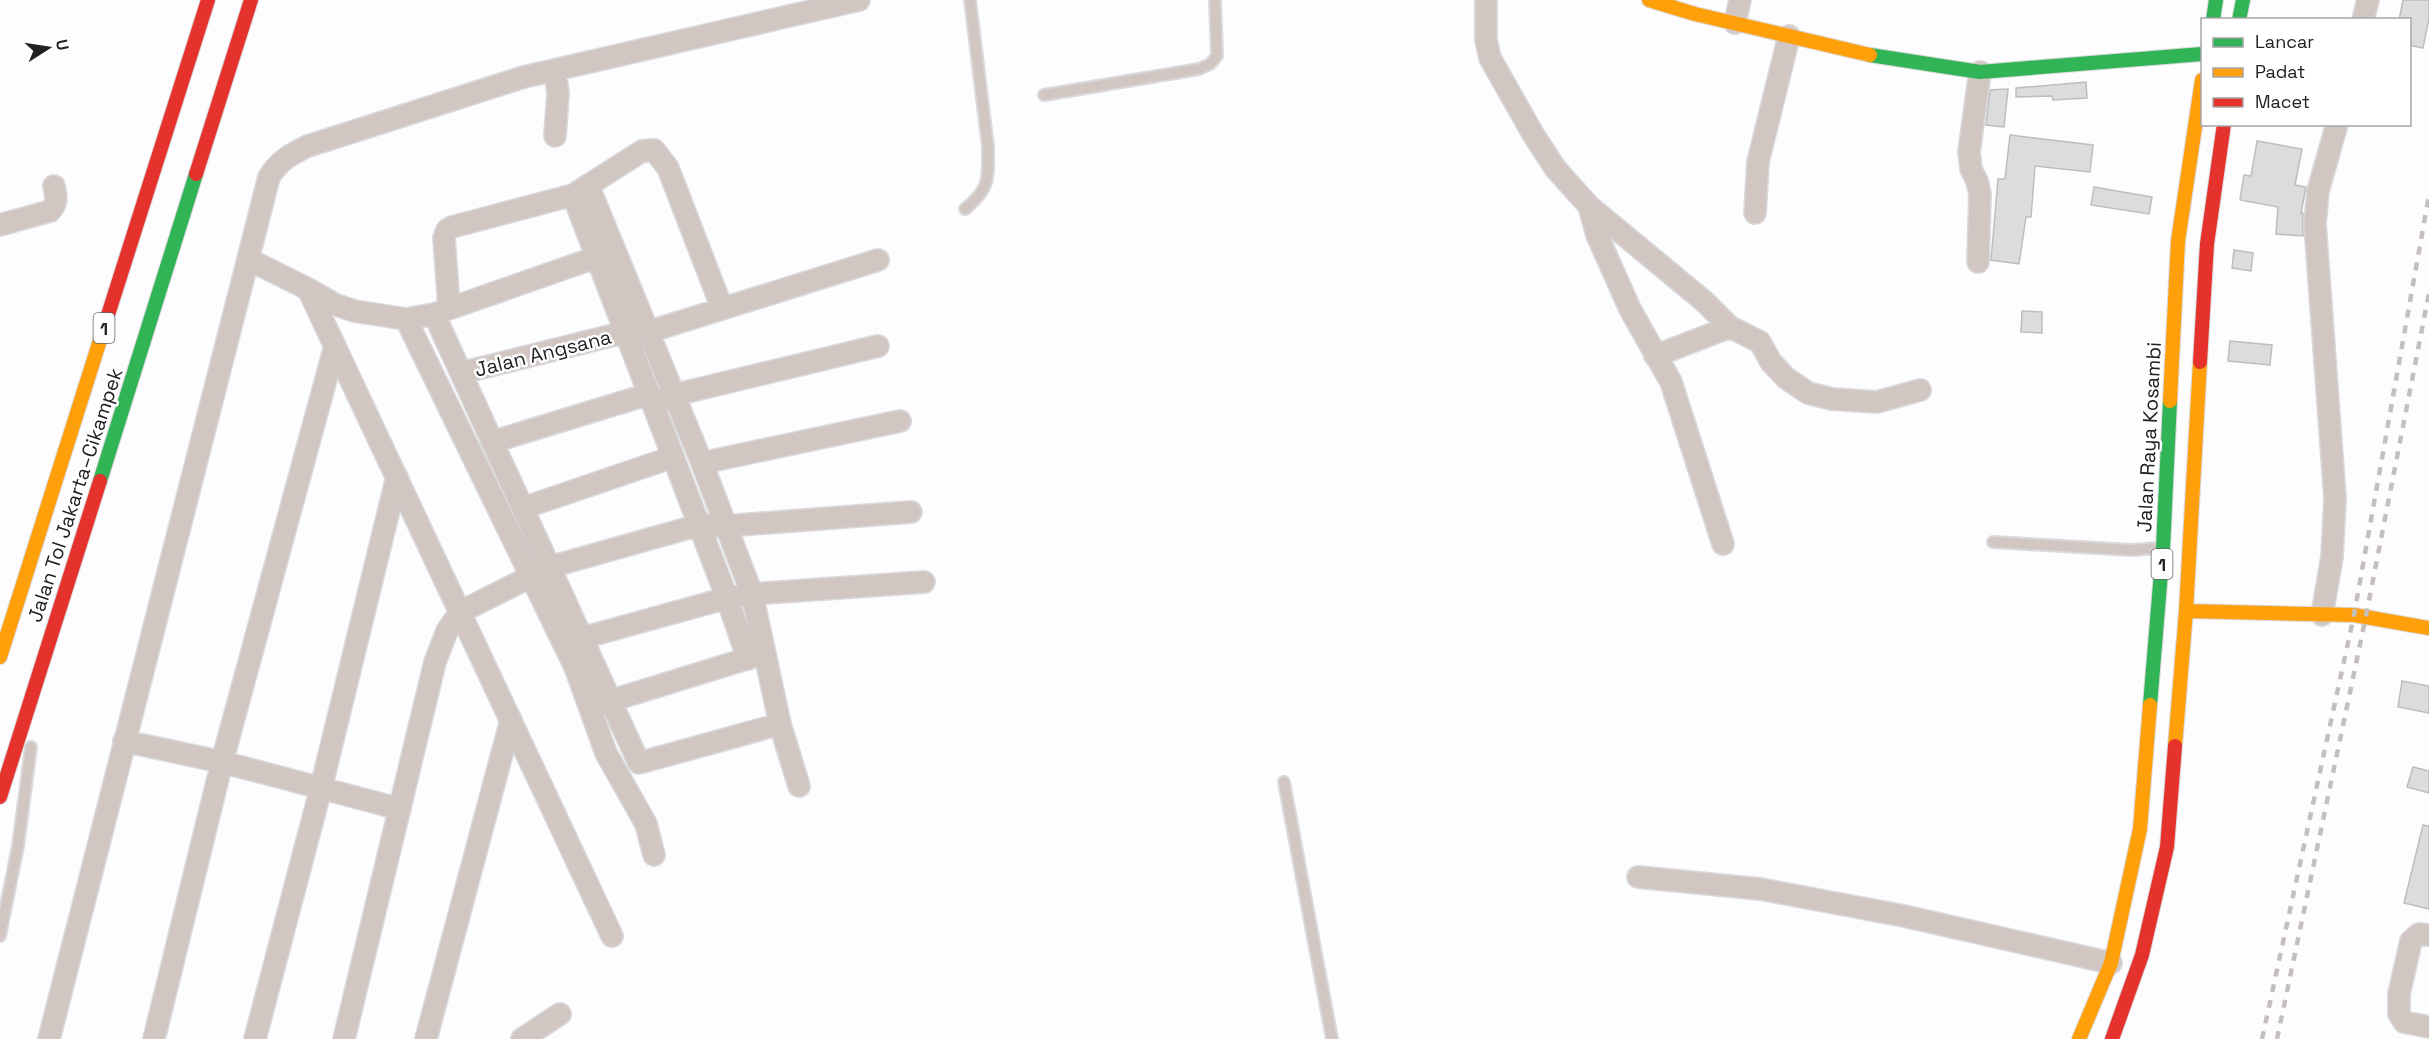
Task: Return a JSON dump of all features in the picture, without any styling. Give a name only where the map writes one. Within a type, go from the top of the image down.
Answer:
[{"type":"main road","name":"Jalan Tol Jakarta–Cikampek","points":[[0,657],[208,0]]},
{"type":"main road","name":"Jalan Tol Jakarta–Cikampek","points":[[0,797],[251,0]]},
{"type":"main road","points":[[1649,0],[1695,14],[1876,57],[1980,72],[2201,54]]},
{"type":"main road","points":[[2213,18],[2216,0]]},
{"type":"main road","points":[[2239,18],[2243,0]]},
{"type":"main road","name":"Jalan Raya Kosambi","points":[[2079,1039],[2111,963],[2140,829],[2163,548],[2178,241],[2201,87]]},
{"type":"main road","name":"1","points":[[2112,1039],[2142,955],[2167,847],[2186,611],[2207,244],[2224,126]]},
{"type":"main road","points":[[2186,611],[2366,616],[2429,628]]},
{"type":"street","points":[[49,1039],[269,177],[287,156],[308,146],[524,77],[858,0]]},
{"type":"street","points":[[1486,0],[1486,40],[1490,58],[1555,168],[1589,206],[1705,302],[1730,327],[1760,342],[1771,362],[1786,378],[1808,393],[1832,399],[1876,402],[1920,390]]},
{"type":"street","points":[[1735,22],[1740,0]]},
{"type":"street","points":[[2364,18],[2368,0]]},
{"type":"street","points":[[1755,213],[1758,162],[1789,36]]},
{"type":"street","points":[[555,70],[558,93],[555,136]]},
{"type":"street","points":[[1978,262],[1980,194],[1971,169],[1969,152],[1980,72]]},
{"type":"street","points":[[2322,615],[2332,557],[2335,498],[2315,225],[2318,191],[2336,126]]},
{"type":"street","points":[[722,308],[668,168],[654,150],[642,151],[580,190],[452,227],[447,230],[444,238],[441,310],[461,373],[639,763],[780,724]]},
{"type":"street","points":[[0,225],[50,211],[55,206],[56,200],[54,186]]},
{"type":"street","points":[[580,190],[597,257],[727,598],[757,656],[799,786]]},
{"type":"street","points":[[580,190],[648,332],[702,463],[752,594],[757,656]]},
{"type":"street","points":[[1589,206],[1606,256],[1630,309],[1671,382],[1723,543]]},
{"type":"street","points":[[248,259],[333,304],[354,311],[406,319],[441,310],[597,257]]},
{"type":"street","name":"Jalan Angsana","points":[[461,373],[626,332],[648,332],[878,260]]},
{"type":"street","points":[[308,289],[612,936]]},
{"type":"street","points":[[406,319],[575,666],[606,753],[646,824],[654,855]]},
{"type":"street","points":[[1655,356],[1730,327]]},
{"type":"street","points":[[154,1039],[222,762],[335,346]]},
{"type":"street","points":[[492,442],[651,399],[878,346]]},
{"type":"street","points":[[453,417],[477,407]]},
{"type":"street","points":[[702,463],[900,421]]},
{"type":"street","points":[[523,508],[673,457]]},
{"type":"street","points":[[255,1039],[321,788],[397,477]]},
{"type":"street","points":[[344,1039],[435,662],[447,631],[460,612],[550,567],[699,525],[725,526],[911,512]]},
{"type":"street","points":[[582,638],[727,598],[752,594],[924,582]]},
{"type":"street","points":[[590,708],[757,656]]},
{"type":"street","points":[[426,1039],[511,720]]},
{"type":"street","points":[[124,741],[222,762],[400,809]]},
{"type":"street","points":[[1638,877],[1760,889],[1904,916],[2111,963]]},
{"type":"street","points":[[2429,935],[2420,934],[2411,941],[2399,994],[2399,1014],[2404,1022],[2429,1027]]},
{"type":"street","points":[[522,1039],[560,1014]]},
{"type":"lane","points":[[965,208],[979,198],[986,187],[988,171],[988,147],[970,0]]},
{"type":"lane","points":[[1044,95],[1199,69],[1210,64],[1217,56],[1215,0]]},
{"type":"lane","points":[[1993,542],[2131,550],[2163,548]]},
{"type":"lane","points":[[0,936],[18,846],[41,666]]},
{"type":"lane","points":[[1284,782],[1332,1039]]},
{"type":"building","points":[[2403,0],[2429,0],[2429,18],[2423,48],[2411,45],[2411,18],[2399,18]]},
{"type":"building","points":[[2086,82],[2087,98],[2053,100],[2052,96],[2016,97],[2016,88]]},
{"type":"building","points":[[2008,89],[2004,127],[1986,125],[1990,90]]},
{"type":"building","points":[[2010,135],[2093,145],[2090,172],[2035,166],[2031,217],[2026,217],[2019,264],[1991,260],[1998,179],[2005,179]]},
{"type":"building","points":[[2257,141],[2302,149],[2295,185],[2306,187],[2301,213],[2303,213],[2303,236],[2276,234],[2278,207],[2240,200],[2244,175],[2251,176]]},
{"type":"building","points":[[2094,187],[2152,197],[2149,214],[2091,205]]},
{"type":"building","points":[[2234,250],[2253,253],[2251,271],[2232,268]]},
{"type":"building","points":[[2022,311],[2042,312],[2042,333],[2021,332]]},
{"type":"building","points":[[2230,341],[2272,345],[2270,365],[2228,361]]},
{"type":"building","points":[[2402,681],[2429,686],[2429,713],[2398,707]]},
{"type":"building","points":[[2413,767],[2429,771],[2429,793],[2407,787]]},
{"type":"building","points":[[2423,825],[2429,826],[2429,909],[2404,903]]},
{"type":"railway","points":[[2262,1039],[2354,615],[2429,195]]},
{"type":"railway","points":[[2277,1039],[2366,616],[2429,293]]},
{"type":"traffic: fast","points":[[2213,18],[2216,0]]},
{"type":"traffic: fast","points":[[2239,18],[2243,0]]},
{"type":"traffic: fast","points":[[1870,55],[1980,72],[2201,54]]},
{"type":"traffic: fast","points":[[100,481],[196,174]]},
{"type":"traffic: fast","points":[[2150,705],[2163,548],[2170,401]]},
{"type":"traffic: slow","points":[[1649,0],[1695,14],[1870,55]]},
{"type":"traffic: slow","points":[[2170,401],[2178,241],[2201,87]]},
{"type":"traffic: slow","points":[[0,657],[107,318]]},
{"type":"traffic: slow","points":[[2175,746],[2186,611],[2200,362]]},
{"type":"traffic: slow","points":[[2186,611],[2354,615],[2429,628]]},
{"type":"traffic: slow","points":[[2079,1039],[2111,963],[2140,829],[2150,705]]},
{"type":"traffic: jam","points":[[107,318],[208,0]]},
{"type":"traffic: jam","points":[[196,174],[251,0]]},
{"type":"traffic: jam","points":[[2200,362],[2207,244],[2224,126]]},
{"type":"traffic: jam","points":[[0,797],[100,481]]},
{"type":"traffic: jam","points":[[2112,1039],[2142,955],[2167,847],[2175,746]]}]
